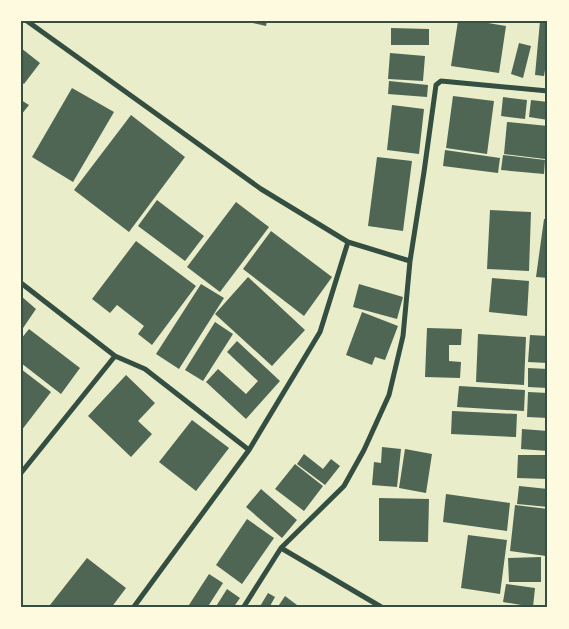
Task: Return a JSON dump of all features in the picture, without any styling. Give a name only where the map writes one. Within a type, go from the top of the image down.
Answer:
[{"type":"street","points":[[27,21],[261,189],[348,242],[410,261]]},
{"type":"street","points":[[243,608],[281,548],[344,486],[364,450],[389,395],[403,336],[410,261],[436,85],[441,81],[548,91]]},
{"type":"street","points":[[133,608],[249,450],[320,332],[348,242]]},
{"type":"street","points":[[21,283],[115,356],[145,369],[249,450]]},
{"type":"street","points":[[21,473],[115,356]]},
{"type":"street","points":[[281,548],[383,608]]},
{"type":"building","points":[[244,21],[267,21],[266,26]]},
{"type":"building","points":[[458,21],[476,21],[506,26],[499,73],[451,66]]},
{"type":"building","points":[[540,21],[548,21],[548,70],[545,70],[544,76],[535,75]]},
{"type":"building","points":[[391,28],[429,29],[429,45],[391,45]]},
{"type":"building","points":[[519,43],[531,46],[523,78],[511,74]]},
{"type":"building","points":[[21,48],[40,63],[24,84],[21,82]]},
{"type":"building","points":[[390,53],[425,56],[423,81],[388,79]]},
{"type":"building","points":[[389,81],[428,85],[427,97],[388,94]]},
{"type":"building","points":[[72,88],[114,112],[73,182],[32,157]]},
{"type":"building","points":[[453,96],[494,101],[487,154],[446,148]]},
{"type":"building","points":[[503,97],[527,100],[525,119],[501,116]]},
{"type":"building","points":[[21,100],[29,105],[21,115]]},
{"type":"building","points":[[531,100],[548,102],[548,120],[529,117]]},
{"type":"building","points":[[392,105],[424,109],[419,154],[387,150]]},
{"type":"building","points":[[131,115],[185,157],[129,232],[74,190]]},
{"type":"building","points":[[507,122],[548,126],[545,159],[504,154]]},
{"type":"building","points":[[445,150],[500,158],[498,173],[443,166]]},
{"type":"building","points":[[503,155],[545,160],[544,174],[501,170]]},
{"type":"building","points":[[377,157],[412,161],[403,231],[368,226]]},
{"type":"building","points":[[157,200],[204,236],[185,261],[138,226]]},
{"type":"building","points":[[236,202],[269,227],[220,292],[187,267]]},
{"type":"building","points":[[490,210],[531,212],[529,271],[487,269]]},
{"type":"building","points":[[544,219],[548,219],[548,278],[536,277]]},
{"type":"building","points":[[271,231],[332,277],[304,316],[243,269]]},
{"type":"building","points":[[136,241],[196,286],[152,345],[138,334],[144,326],[117,305],[110,313],[92,299]]},
{"type":"building","points":[[248,277],[305,330],[272,366],[215,314]]},
{"type":"building","points":[[492,278],[529,281],[527,316],[489,312]]},
{"type":"building","points":[[201,284],[224,298],[179,369],[156,354]]},
{"type":"building","points":[[359,284],[403,297],[397,319],[353,307]]},
{"type":"building","points":[[21,296],[36,309],[21,331]]},
{"type":"building","points":[[362,312],[398,326],[385,360],[375,357],[372,365],[346,355]]},
{"type":"building","points":[[215,322],[233,334],[203,381],[185,370]]},
{"type":"building","points":[[427,328],[462,329],[461,345],[449,345],[449,361],[461,362],[460,378],[425,377]]},
{"type":"building","points":[[29,329],[80,368],[61,394],[21,363],[21,339]]},
{"type":"building","points":[[478,334],[526,337],[524,385],[476,382]]},
{"type":"building","points":[[530,335],[548,336],[548,363],[528,362]]},
{"type":"building","points":[[237,341],[280,381],[246,419],[206,382],[218,369],[246,394],[258,381],[227,352]]},
{"type":"building","points":[[528,368],[548,369],[548,388],[528,387]]},
{"type":"building","points":[[21,369],[51,392],[21,431]]},
{"type":"building","points":[[126,375],[155,403],[138,421],[152,434],[131,457],[88,416]]},
{"type":"building","points":[[459,386],[525,390],[524,411],[457,407]]},
{"type":"building","points":[[528,392],[548,393],[548,418],[527,417]]},
{"type":"building","points":[[452,411],[517,414],[516,437],[451,434]]},
{"type":"building","points":[[192,420],[229,448],[196,491],[159,462]]},
{"type":"building","points":[[522,429],[548,431],[548,451],[521,449]]},
{"type":"building","points":[[382,447],[401,449],[397,487],[372,485],[374,462],[381,463]]},
{"type":"building","points":[[405,449],[432,454],[426,493],[399,488]]},
{"type":"building","points":[[304,454],[323,469],[331,459],[340,466],[325,485],[297,464]]},
{"type":"building","points":[[518,455],[548,455],[548,479],[517,478]]},
{"type":"building","points":[[295,464],[323,486],[304,511],[275,489]]},
{"type":"building","points":[[519,486],[548,489],[548,507],[517,504]]},
{"type":"building","points":[[261,489],[297,520],[282,538],[246,507]]},
{"type":"building","points":[[446,494],[510,503],[507,531],[443,522]]},
{"type":"building","points":[[379,498],[429,499],[428,542],[379,541]]},
{"type":"building","points":[[515,505],[548,509],[546,556],[510,551]]},
{"type":"building","points":[[247,519],[274,538],[242,584],[216,565]]},
{"type":"building","points":[[468,535],[507,540],[500,594],[461,588]]},
{"type":"building","points":[[541,557],[541,582],[509,582],[508,558]]},
{"type":"building","points":[[87,558],[126,588],[111,608],[53,608],[50,605]]},
{"type":"building","points":[[209,574],[223,583],[207,608],[187,608]]},
{"type":"building","points":[[506,584],[535,588],[533,607],[503,602]]},
{"type":"building","points":[[227,589],[240,598],[233,608],[215,608]]},
{"type":"building","points":[[268,593],[275,597],[269,608],[259,608]]},
{"type":"building","points":[[285,596],[301,608],[277,608]]}]
